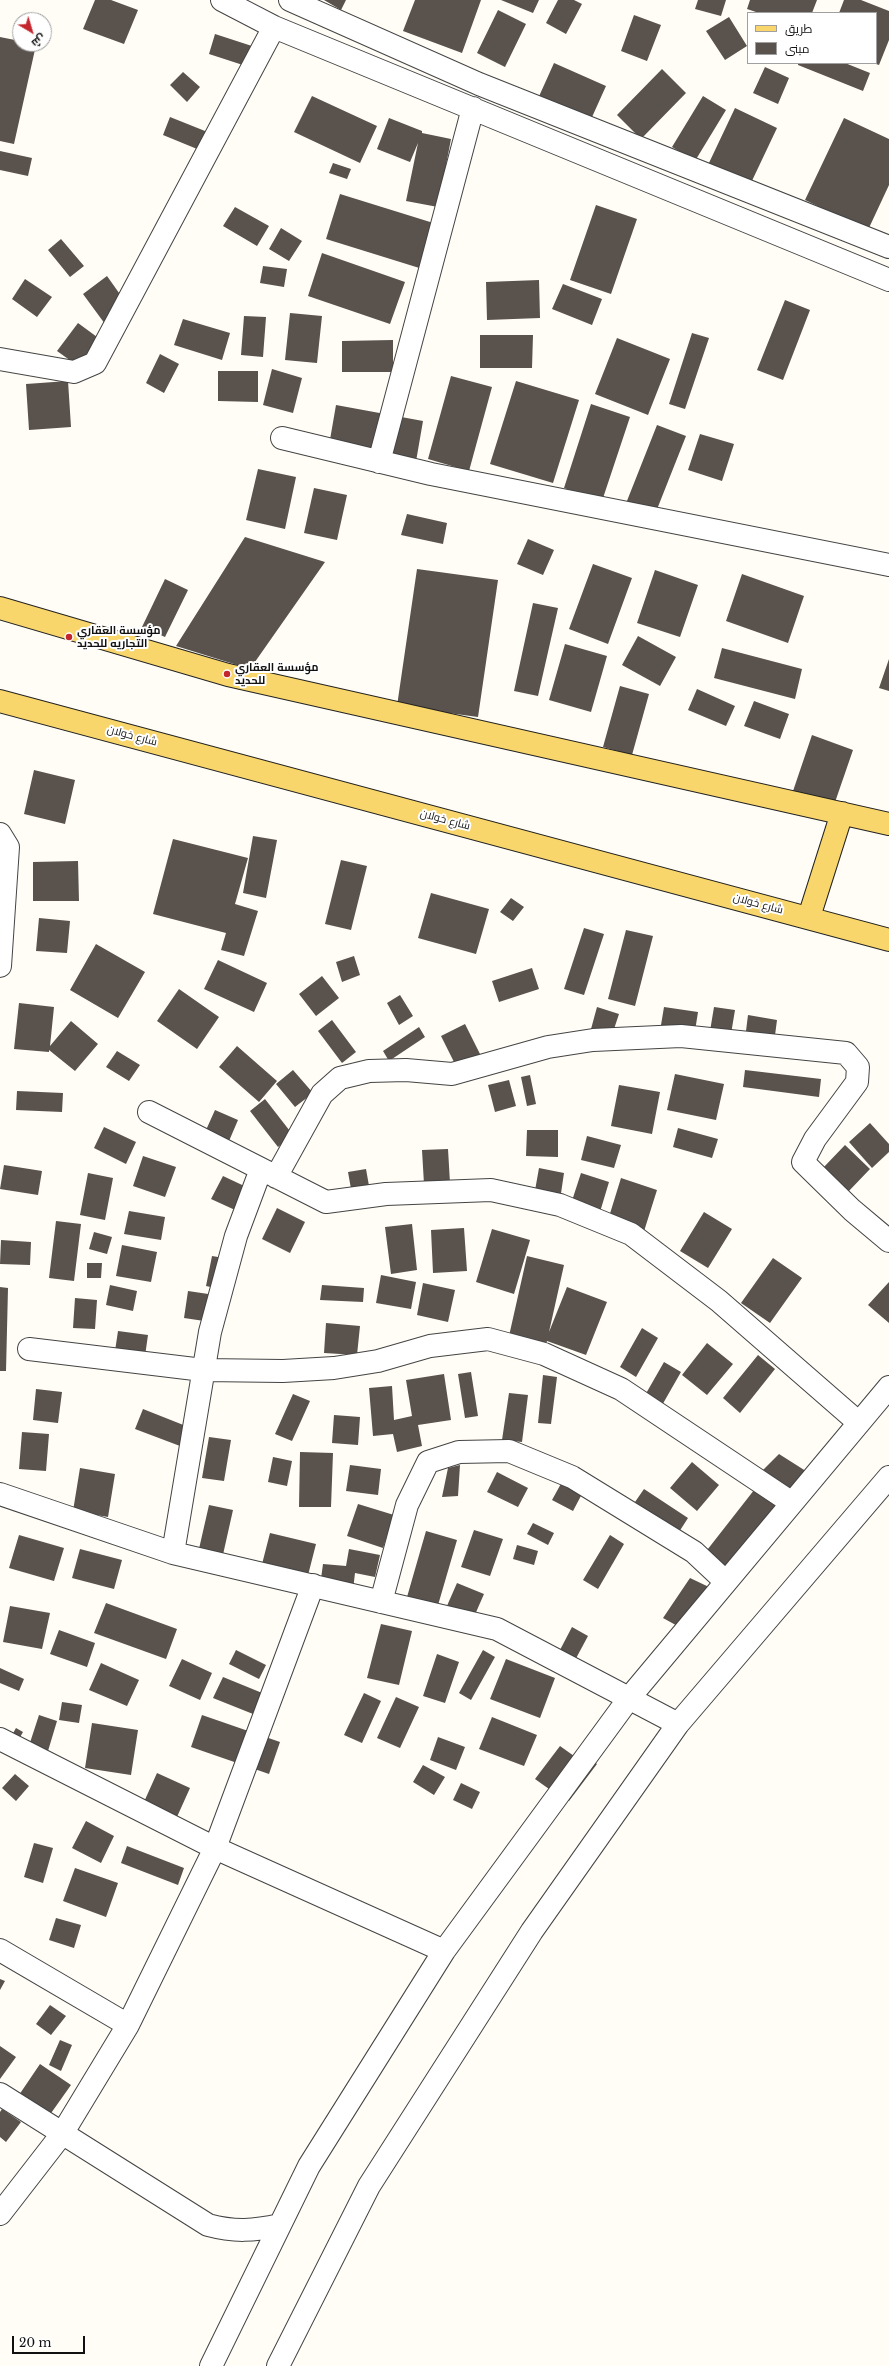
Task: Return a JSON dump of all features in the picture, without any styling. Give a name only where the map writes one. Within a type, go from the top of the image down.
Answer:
[{"type":"main road","points":[[0,608],[228,675],[889,824]]},
{"type":"main road","name":"شارع خولان","points":[[0,701],[809,917],[889,940]]},
{"type":"main road","points":[[809,917],[842,813]]},
{"type":"street","points":[[222,0],[274,27],[889,280]]},
{"type":"street","points":[[290,0],[479,84],[889,247]]},
{"type":"street","points":[[0,359],[74,372],[95,363],[274,27]]},
{"type":"street","points":[[379,462],[473,108]]},
{"type":"street","points":[[282,438],[431,474],[889,565]]},
{"type":"street","points":[[0,834],[8,847],[0,966]]},
{"type":"street","points":[[173,1552],[210,1332],[236,1236],[268,1173],[322,1094],[340,1078],[376,1071],[406,1070],[452,1074],[548,1047],[593,1040],[681,1036],[796,1046],[846,1053],[858,1066],[857,1082],[815,1139],[803,1162],[852,1210],[889,1241]]},
{"type":"street","points":[[149,1112],[326,1202],[386,1194],[491,1190],[560,1205],[631,1234],[719,1301],[859,1423]]},
{"type":"street","points":[[29,1350],[203,1370],[283,1371],[334,1368],[378,1361],[430,1346],[488,1339],[544,1354],[621,1389],[792,1503]]},
{"type":"street","points":[[211,2366],[309,2166],[444,1951],[630,1697],[889,1387]]},
{"type":"street","points":[[381,1602],[407,1505],[428,1462],[459,1452],[509,1451],[572,1477],[694,1552],[726,1582]]},
{"type":"street","points":[[278,2366],[369,2186],[532,1931],[678,1724],[889,1478]]},
{"type":"street","points":[[0,1494],[173,1552],[497,1629],[630,1697],[678,1724]]},
{"type":"street","points":[[1,2212],[62,2134],[128,2025],[215,1848],[312,1585]]},
{"type":"street","points":[[0,1739],[215,1848],[444,1951]]},
{"type":"street","points":[[0,1950],[128,2025]]},
{"type":"street","points":[[0,2094],[208,2225],[227,2230],[252,2231],[280,2225]]},
{"type":"building","points":[[95,0],[111,0],[138,10],[124,44],[83,29]]},
{"type":"building","points":[[324,0],[346,0],[341,10]]},
{"type":"building","points":[[415,0],[481,0],[462,53],[403,31]]},
{"type":"building","points":[[501,0],[539,0],[533,13]]},
{"type":"building","points":[[558,0],[574,0],[582,4],[566,34],[546,23]]},
{"type":"building","points":[[698,0],[726,0],[721,16],[695,9]]},
{"type":"building","points":[[750,0],[817,0],[812,12],[756,12],[747,9]]},
{"type":"building","points":[[844,0],[861,0],[889,11],[889,40],[879,65],[876,64],[877,12],[839,12]]},
{"type":"building","points":[[498,10],[526,24],[505,67],[477,53]]},
{"type":"building","points":[[634,15],[661,25],[647,61],[621,51]]},
{"type":"building","points":[[729,17],[747,46],[725,60],[706,31]]},
{"type":"building","points":[[215,34],[255,47],[249,67],[209,54]]},
{"type":"building","points":[[0,37],[12,39],[12,52],[34,52],[14,144],[0,141]]},
{"type":"building","points":[[554,63],[606,86],[588,126],[536,103]]},
{"type":"building","points":[[848,64],[870,73],[863,91],[798,65]]},
{"type":"building","points":[[765,67],[789,78],[778,104],[753,93]]},
{"type":"building","points":[[662,69],[686,93],[641,139],[617,115]]},
{"type":"building","points":[[183,72],[200,87],[187,102],[170,85]]},
{"type":"building","points":[[312,96],[377,126],[360,163],[294,132]]},
{"type":"building","points":[[703,96],[726,110],[695,161],[672,147]]},
{"type":"building","points":[[735,108],[777,128],[750,185],[708,165]]},
{"type":"building","points":[[170,117],[210,133],[202,151],[163,135]]},
{"type":"building","points":[[389,118],[422,131],[422,133],[451,139],[438,207],[406,201],[418,143],[410,162],[377,149]]},
{"type":"building","points":[[844,118],[889,139],[889,185],[868,230],[805,200]]},
{"type":"building","points":[[0,151],[32,158],[28,176],[0,170]]},
{"type":"building","points":[[333,163],[351,169],[347,179],[329,173]]},
{"type":"building","points":[[340,194],[443,226],[429,271],[326,239]]},
{"type":"building","points":[[596,205],[637,219],[611,294],[570,280]]},
{"type":"building","points":[[235,207],[269,226],[257,246],[223,226]]},
{"type":"building","points":[[281,228],[302,241],[289,261],[269,249]]},
{"type":"building","points":[[61,239],[84,266],[70,277],[48,250]]},
{"type":"building","points":[[322,253],[405,282],[390,324],[308,296]]},
{"type":"building","points":[[263,266],[287,269],[284,287],[260,283]]},
{"type":"building","points":[[107,276],[129,307],[105,324],[83,294]]},
{"type":"building","points":[[25,279],[52,297],[37,317],[12,299]]},
{"type":"building","points":[[539,280],[540,318],[487,320],[486,282]]},
{"type":"building","points":[[563,284],[602,299],[592,325],[552,309]]},
{"type":"building","points":[[785,300],[810,310],[783,380],[757,370]]},
{"type":"building","points":[[290,313],[322,316],[317,363],[285,360]]},
{"type":"building","points":[[244,316],[266,317],[263,357],[241,355]]},
{"type":"building","points":[[183,319],[230,333],[222,360],[174,345]]},
{"type":"building","points":[[78,323],[112,348],[92,376],[57,351]]},
{"type":"building","points":[[692,333],[709,338],[685,409],[669,404]]},
{"type":"building","points":[[480,335],[533,335],[532,368],[480,368]]},
{"type":"building","points":[[617,338],[670,359],[648,415],[595,394]]},
{"type":"building","points":[[393,340],[393,372],[342,372],[342,341]]},
{"type":"building","points":[[160,354],[179,364],[164,393],[146,383]]},
{"type":"building","points":[[272,369],[302,378],[293,413],[263,405]]},
{"type":"building","points":[[218,371],[258,371],[258,402],[218,401]]},
{"type":"building","points":[[451,376],[492,387],[469,471],[428,459]]},
{"type":"building","points":[[68,381],[71,427],[29,430],[26,384]]},
{"type":"building","points":[[516,381],[579,400],[553,483],[490,464]]},
{"type":"building","points":[[591,404],[630,417],[602,501],[564,488]]},
{"type":"building","points":[[336,405],[423,421],[414,473],[327,457]]},
{"type":"building","points":[[657,425],[686,436],[650,527],[621,516]]},
{"type":"building","points":[[700,434],[734,444],[722,481],[688,470]]},
{"type":"building","points":[[258,469],[296,477],[285,529],[246,520]]},
{"type":"building","points":[[314,488],[347,495],[337,540],[304,533]]},
{"type":"building","points":[[407,514],[447,523],[443,544],[401,535]]},
{"type":"building","points":[[245,537],[325,562],[250,669],[176,646]]},
{"type":"building","points":[[528,539],[554,550],[543,575],[517,564]]},
{"type":"building","points":[[593,564],[632,578],[608,644],[569,629]]},
{"type":"building","points":[[417,569],[498,580],[478,717],[397,706]]},
{"type":"building","points":[[655,570],[698,585],[680,637],[637,623]]},
{"type":"building","points":[[742,574],[804,596],[788,643],[726,621]]},
{"type":"building","points":[[165,579],[188,590],[165,637],[142,627]]},
{"type":"building","points":[[533,603],[558,608],[538,696],[514,691]]},
{"type":"building","points":[[638,636],[676,657],[660,686],[622,665]]},
{"type":"building","points":[[565,644],[607,656],[591,712],[549,700]]},
{"type":"building","points":[[722,648],[802,669],[795,699],[714,678]]},
{"type":"building","points":[[889,659],[889,691],[879,688]]},
{"type":"building","points":[[620,686],[649,694],[632,755],[603,747]]},
{"type":"building","points":[[697,689],[735,706],[726,726],[688,710]]},
{"type":"building","points":[[754,701],[789,714],[780,739],[744,726]]},
{"type":"building","points":[[812,735],[853,750],[833,808],[792,794]]},
{"type":"building","points":[[34,770],[75,780],[65,824],[24,814]]},
{"type":"building","points":[[253,836],[277,840],[266,898],[243,893]]},
{"type":"building","points":[[173,839],[248,858],[235,904],[258,911],[244,956],[221,950],[226,933],[153,914]]},
{"type":"building","points":[[341,860],[367,866],[351,930],[325,924]]},
{"type":"building","points":[[78,861],[79,901],[33,901],[33,862]]},
{"type":"building","points":[[431,893],[489,909],[476,954],[418,938]]},
{"type":"building","points":[[511,898],[524,907],[513,921],[500,912]]},
{"type":"building","points":[[39,918],[70,921],[67,953],[36,951]]},
{"type":"building","points":[[584,928],[604,934],[584,995],[564,989]]},
{"type":"building","points":[[626,930],[653,936],[635,1006],[608,999]]},
{"type":"building","points":[[96,944],[145,972],[118,1018],[70,990]]},
{"type":"building","points":[[354,956],[360,975],[342,982],[336,962]]},
{"type":"building","points":[[218,960],[267,983],[254,1012],[204,989]]},
{"type":"building","points":[[532,968],[539,989],[499,1002],[492,981]]},
{"type":"building","points":[[322,976],[339,998],[316,1016],[299,994]]},
{"type":"building","points":[[179,989],[219,1017],[197,1049],[157,1021]]},
{"type":"building","points":[[400,995],[413,1016],[399,1025],[387,1003]]},
{"type":"building","points":[[19,1003],[54,1007],[50,1046],[71,1021],[98,1044],[75,1071],[49,1050],[49,1052],[14,1049]]},
{"type":"building","points":[[597,1007],[619,1014],[612,1035],[591,1029]]},
{"type":"building","points":[[664,1007],[698,1012],[695,1031],[661,1025]]},
{"type":"building","points":[[714,1007],[735,1010],[731,1034],[710,1031]]},
{"type":"building","points":[[748,1015],[777,1020],[774,1043],[745,1039]]},
{"type":"building","points":[[332,1020],[356,1052],[342,1063],[318,1031]]},
{"type":"building","points":[[465,1024],[481,1056],[457,1068],[441,1036]]},
{"type":"building","points":[[419,1027],[425,1037],[389,1061],[383,1051]]},
{"type":"building","points":[[237,1046],[277,1081],[259,1102],[219,1067]]},
{"type":"building","points":[[117,1051],[140,1065],[129,1081],[106,1067]]},
{"type":"building","points":[[293,1070],[313,1093],[295,1107],[276,1084]]},
{"type":"building","points":[[745,1070],[821,1079],[819,1097],[743,1087]]},
{"type":"building","points":[[675,1074],[724,1084],[716,1120],[667,1110]]},
{"type":"building","points":[[530,1075],[536,1104],[527,1106],[521,1077]]},
{"type":"building","points":[[509,1080],[516,1106],[495,1112],[488,1085]]},
{"type":"building","points":[[619,1085],[660,1092],[652,1134],[611,1126]]},
{"type":"building","points":[[17,1091],[63,1093],[62,1112],[16,1110]]},
{"type":"building","points":[[265,1099],[293,1135],[278,1147],[250,1111]]},
{"type":"building","points":[[215,1110],[238,1120],[229,1141],[206,1130]]},
{"type":"building","points":[[870,1123],[889,1144],[889,1152],[872,1168],[849,1142]]},
{"type":"building","points":[[104,1127],[136,1142],[126,1164],[94,1148]]},
{"type":"building","points":[[678,1128],[718,1139],[712,1158],[673,1147]]},
{"type":"building","points":[[527,1130],[558,1130],[558,1157],[526,1156]]},
{"type":"building","points":[[587,1136],[621,1145],[614,1168],[581,1160]]},
{"type":"building","points":[[845,1145],[870,1169],[847,1193],[822,1169]]},
{"type":"building","points":[[448,1149],[451,1200],[425,1201],[422,1150]]},
{"type":"building","points":[[143,1156],[176,1167],[165,1197],[133,1186]]},
{"type":"building","points":[[4,1165],[42,1171],[38,1195],[0,1189]]},
{"type":"building","points":[[539,1168],[564,1173],[560,1200],[534,1196]]},
{"type":"building","points":[[366,1169],[371,1197],[353,1200],[348,1172]]},
{"type":"building","points":[[88,1173],[113,1178],[105,1220],[80,1215]]},
{"type":"building","points":[[581,1173],[609,1182],[597,1222],[568,1213]]},
{"type":"building","points":[[223,1176],[257,1192],[246,1215],[211,1199]]},
{"type":"building","points":[[621,1178],[657,1190],[640,1244],[604,1233]]},
{"type":"building","points":[[277,1208],[305,1222],[290,1253],[262,1239]]},
{"type":"building","points":[[129,1211],[165,1217],[161,1240],[124,1234]]},
{"type":"building","points":[[704,1212],[732,1229],[708,1268],[680,1251]]},
{"type":"building","points":[[56,1221],[81,1224],[74,1281],[49,1278]]},
{"type":"building","points":[[412,1224],[417,1270],[391,1274],[385,1227]]},
{"type":"building","points":[[464,1228],[467,1271],[433,1273],[431,1230]]},
{"type":"building","points":[[492,1229],[530,1240],[514,1294],[476,1282]]},
{"type":"building","points":[[94,1232],[112,1237],[107,1254],[89,1249]]},
{"type":"building","points":[[1,1240],[31,1242],[30,1265],[0,1264]]},
{"type":"building","points":[[122,1245],[157,1252],[151,1282],[116,1276]]},
{"type":"building","points":[[212,1256],[230,1259],[224,1290],[206,1286]]},
{"type":"building","points":[[527,1256],[564,1265],[549,1332],[567,1287],[607,1302],[586,1355],[547,1341],[546,1344],[509,1336]]},
{"type":"building","points":[[773,1258],[802,1278],[770,1323],[741,1303]]},
{"type":"building","points":[[87,1263],[102,1263],[101,1278],[87,1278]]},
{"type":"building","points":[[381,1275],[416,1282],[411,1309],[376,1303]]},
{"type":"building","points":[[889,1282],[889,1323],[868,1305]]},
{"type":"building","points":[[423,1283],[455,1290],[448,1322],[417,1315]]},
{"type":"building","points":[[110,1285],[137,1291],[133,1311],[106,1305]]},
{"type":"building","points":[[322,1285],[364,1288],[363,1302],[320,1300]]},
{"type":"building","points":[[0,1287],[8,1288],[6,1371],[0,1371]]},
{"type":"building","points":[[188,1291],[215,1295],[211,1322],[184,1318]]},
{"type":"building","points":[[75,1298],[97,1300],[95,1329],[73,1328]]},
{"type":"building","points":[[326,1323],[360,1326],[357,1355],[324,1353]]},
{"type":"building","points":[[642,1328],[658,1338],[636,1377],[620,1367]]},
{"type":"building","points":[[118,1331],[148,1335],[145,1356],[115,1351]]},
{"type":"building","points":[[707,1343],[733,1364],[707,1395],[682,1375]]},
{"type":"building","points":[[758,1355],[775,1369],[740,1413],[723,1398]]},
{"type":"building","points":[[664,1362],[681,1372],[657,1414],[640,1404]]},
{"type":"building","points":[[471,1372],[478,1416],[465,1418],[458,1374]]},
{"type":"building","points":[[444,1374],[451,1420],[418,1425],[422,1446],[397,1452],[393,1434],[373,1436],[369,1388],[392,1386],[394,1420],[412,1416],[406,1380]]},
{"type":"building","points":[[543,1375],[557,1377],[551,1424],[538,1423]]},
{"type":"building","points":[[36,1389],[62,1392],[58,1423],[33,1420]]},
{"type":"building","points":[[509,1393],[528,1395],[522,1442],[502,1440]]},
{"type":"building","points":[[293,1394],[310,1401],[292,1441],[275,1434]]},
{"type":"building","points":[[143,1409],[196,1430],[188,1449],[135,1429]]},
{"type":"building","points":[[334,1415],[360,1417],[358,1445],[332,1443]]},
{"type":"building","points":[[22,1432],[49,1434],[46,1471],[19,1469]]},
{"type":"building","points":[[209,1437],[231,1440],[224,1481],[202,1478]]},
{"type":"building","points":[[300,1452],[333,1453],[331,1507],[299,1507]]},
{"type":"building","points":[[779,1454],[820,1480],[801,1499],[761,1472]]},
{"type":"building","points":[[273,1457],[292,1461],[287,1486],[268,1482]]},
{"type":"building","points":[[692,1462],[719,1485],[697,1511],[670,1488]]},
{"type":"building","points":[[350,1465],[381,1469],[378,1495],[346,1491]]},
{"type":"building","points":[[460,1465],[458,1496],[442,1497],[448,1468]]},
{"type":"building","points":[[80,1468],[115,1474],[108,1517],[73,1511]]},
{"type":"building","points":[[497,1472],[528,1488],[518,1507],[487,1492]]},
{"type":"building","points":[[563,1480],[583,1492],[573,1511],[552,1500]]},
{"type":"building","points":[[758,1485],[786,1502],[727,1572],[704,1554]]},
{"type":"building","points":[[644,1489],[688,1518],[679,1532],[635,1502]]},
{"type":"building","points":[[358,1504],[394,1515],[383,1548],[347,1536]]},
{"type":"building","points":[[209,1505],[233,1510],[220,1568],[196,1562]]},
{"type":"building","points":[[533,1523],[554,1533],[548,1545],[527,1534]]},
{"type":"building","points":[[474,1530],[503,1539],[490,1576],[461,1567]]},
{"type":"building","points":[[426,1531],[457,1540],[436,1612],[405,1604]]},
{"type":"building","points":[[270,1533],[316,1544],[306,1583],[260,1572]]},
{"type":"building","points":[[19,1535],[64,1548],[54,1581],[9,1568]]},
{"type":"building","points":[[610,1535],[624,1544],[598,1589],[583,1580]]},
{"type":"building","points":[[517,1545],[538,1551],[534,1565],[513,1559]]},
{"type":"building","points":[[80,1549],[122,1560],[114,1589],[72,1578]]},
{"type":"building","points":[[349,1549],[380,1555],[375,1577],[355,1573],[353,1590],[320,1586],[323,1564],[346,1566]]},
{"type":"building","points":[[690,1578],[711,1588],[683,1629],[663,1618]]},
{"type":"building","points":[[457,1583],[484,1594],[470,1626],[443,1615]]},
{"type":"building","points":[[106,1603],[177,1629],[166,1659],[94,1633]]},
{"type":"building","points":[[10,1606],[50,1613],[42,1649],[3,1642]]},
{"type":"building","points":[[381,1624],[412,1631],[399,1685],[367,1678]]},
{"type":"building","points":[[572,1627],[588,1636],[566,1677],[550,1669]]},
{"type":"building","points":[[59,1630],[95,1643],[87,1667],[50,1654]]},
{"type":"building","points":[[236,1650],[266,1665],[259,1679],[229,1664]]},
{"type":"building","points":[[483,1650],[495,1657],[471,1700],[459,1693]]},
{"type":"building","points":[[437,1654],[459,1662],[445,1703],[423,1696]]},
{"type":"building","points":[[182,1659],[212,1673],[200,1700],[169,1686]]},
{"type":"building","points":[[506,1659],[555,1678],[540,1718],[490,1699]]},
{"type":"building","points":[[101,1663],[139,1680],[127,1706],[89,1690]]},
{"type":"building","points":[[0,1668],[24,1679],[19,1691],[0,1683]]},
{"type":"building","points":[[223,1677],[272,1697],[263,1718],[213,1698]]},
{"type":"building","points":[[364,1693],[381,1701],[362,1743],[344,1735]]},
{"type":"building","points":[[396,1697],[419,1707],[400,1748],[377,1738]]},
{"type":"building","points":[[62,1702],[82,1705],[79,1723],[59,1720]]},
{"type":"building","points":[[39,1715],[57,1721],[45,1761],[26,1755]]},
{"type":"building","points":[[202,1715],[280,1742],[269,1774],[191,1747]]},
{"type":"building","points":[[492,1717],[537,1735],[524,1766],[479,1749]]},
{"type":"building","points":[[92,1723],[138,1730],[131,1775],[85,1768]]},
{"type":"building","points":[[16,1728],[23,1732],[11,1753],[4,1749]]},
{"type":"building","points":[[438,1737],[465,1747],[456,1770],[430,1760]]},
{"type":"building","points":[[560,1746],[574,1756],[579,1750],[597,1764],[569,1801],[550,1787],[549,1789],[535,1779]]},
{"type":"building","points":[[423,1765],[445,1777],[434,1795],[413,1782]]},
{"type":"building","points":[[157,1773],[190,1788],[172,1828],[139,1813]]},
{"type":"building","points":[[15,1774],[29,1786],[16,1801],[2,1788]]},
{"type":"building","points":[[461,1783],[480,1792],[472,1809],[453,1800]]},
{"type":"building","points":[[86,1821],[114,1836],[101,1863],[72,1848]]},
{"type":"building","points":[[34,1843],[53,1848],[43,1883],[24,1877]]},
{"type":"building","points":[[127,1846],[184,1868],[178,1885],[121,1863]]},
{"type":"building","points":[[75,1868],[118,1883],[106,1917],[63,1901]]},
{"type":"building","points":[[56,1918],[81,1925],[74,1948],[49,1940]]},
{"type":"building","points":[[0,1979],[5,1981],[0,1990]]},
{"type":"building","points":[[50,2005],[66,2016],[51,2035],[36,2024]]},
{"type":"building","points":[[60,2040],[72,2045],[61,2071],[49,2065]]},
{"type":"building","points":[[0,2046],[16,2057],[0,2079]]},
{"type":"building","points":[[40,2064],[71,2085],[49,2116],[19,2095]]},
{"type":"building","points":[[2,2109],[21,2122],[6,2142],[0,2137],[0,2112]]},
{"type":"place","name":"مؤسسة العقاري التجاريه للحديد","points":[[69,637]]},
{"type":"place","name":"مؤسسة العقاري للحديد","points":[[227,674]]}]
